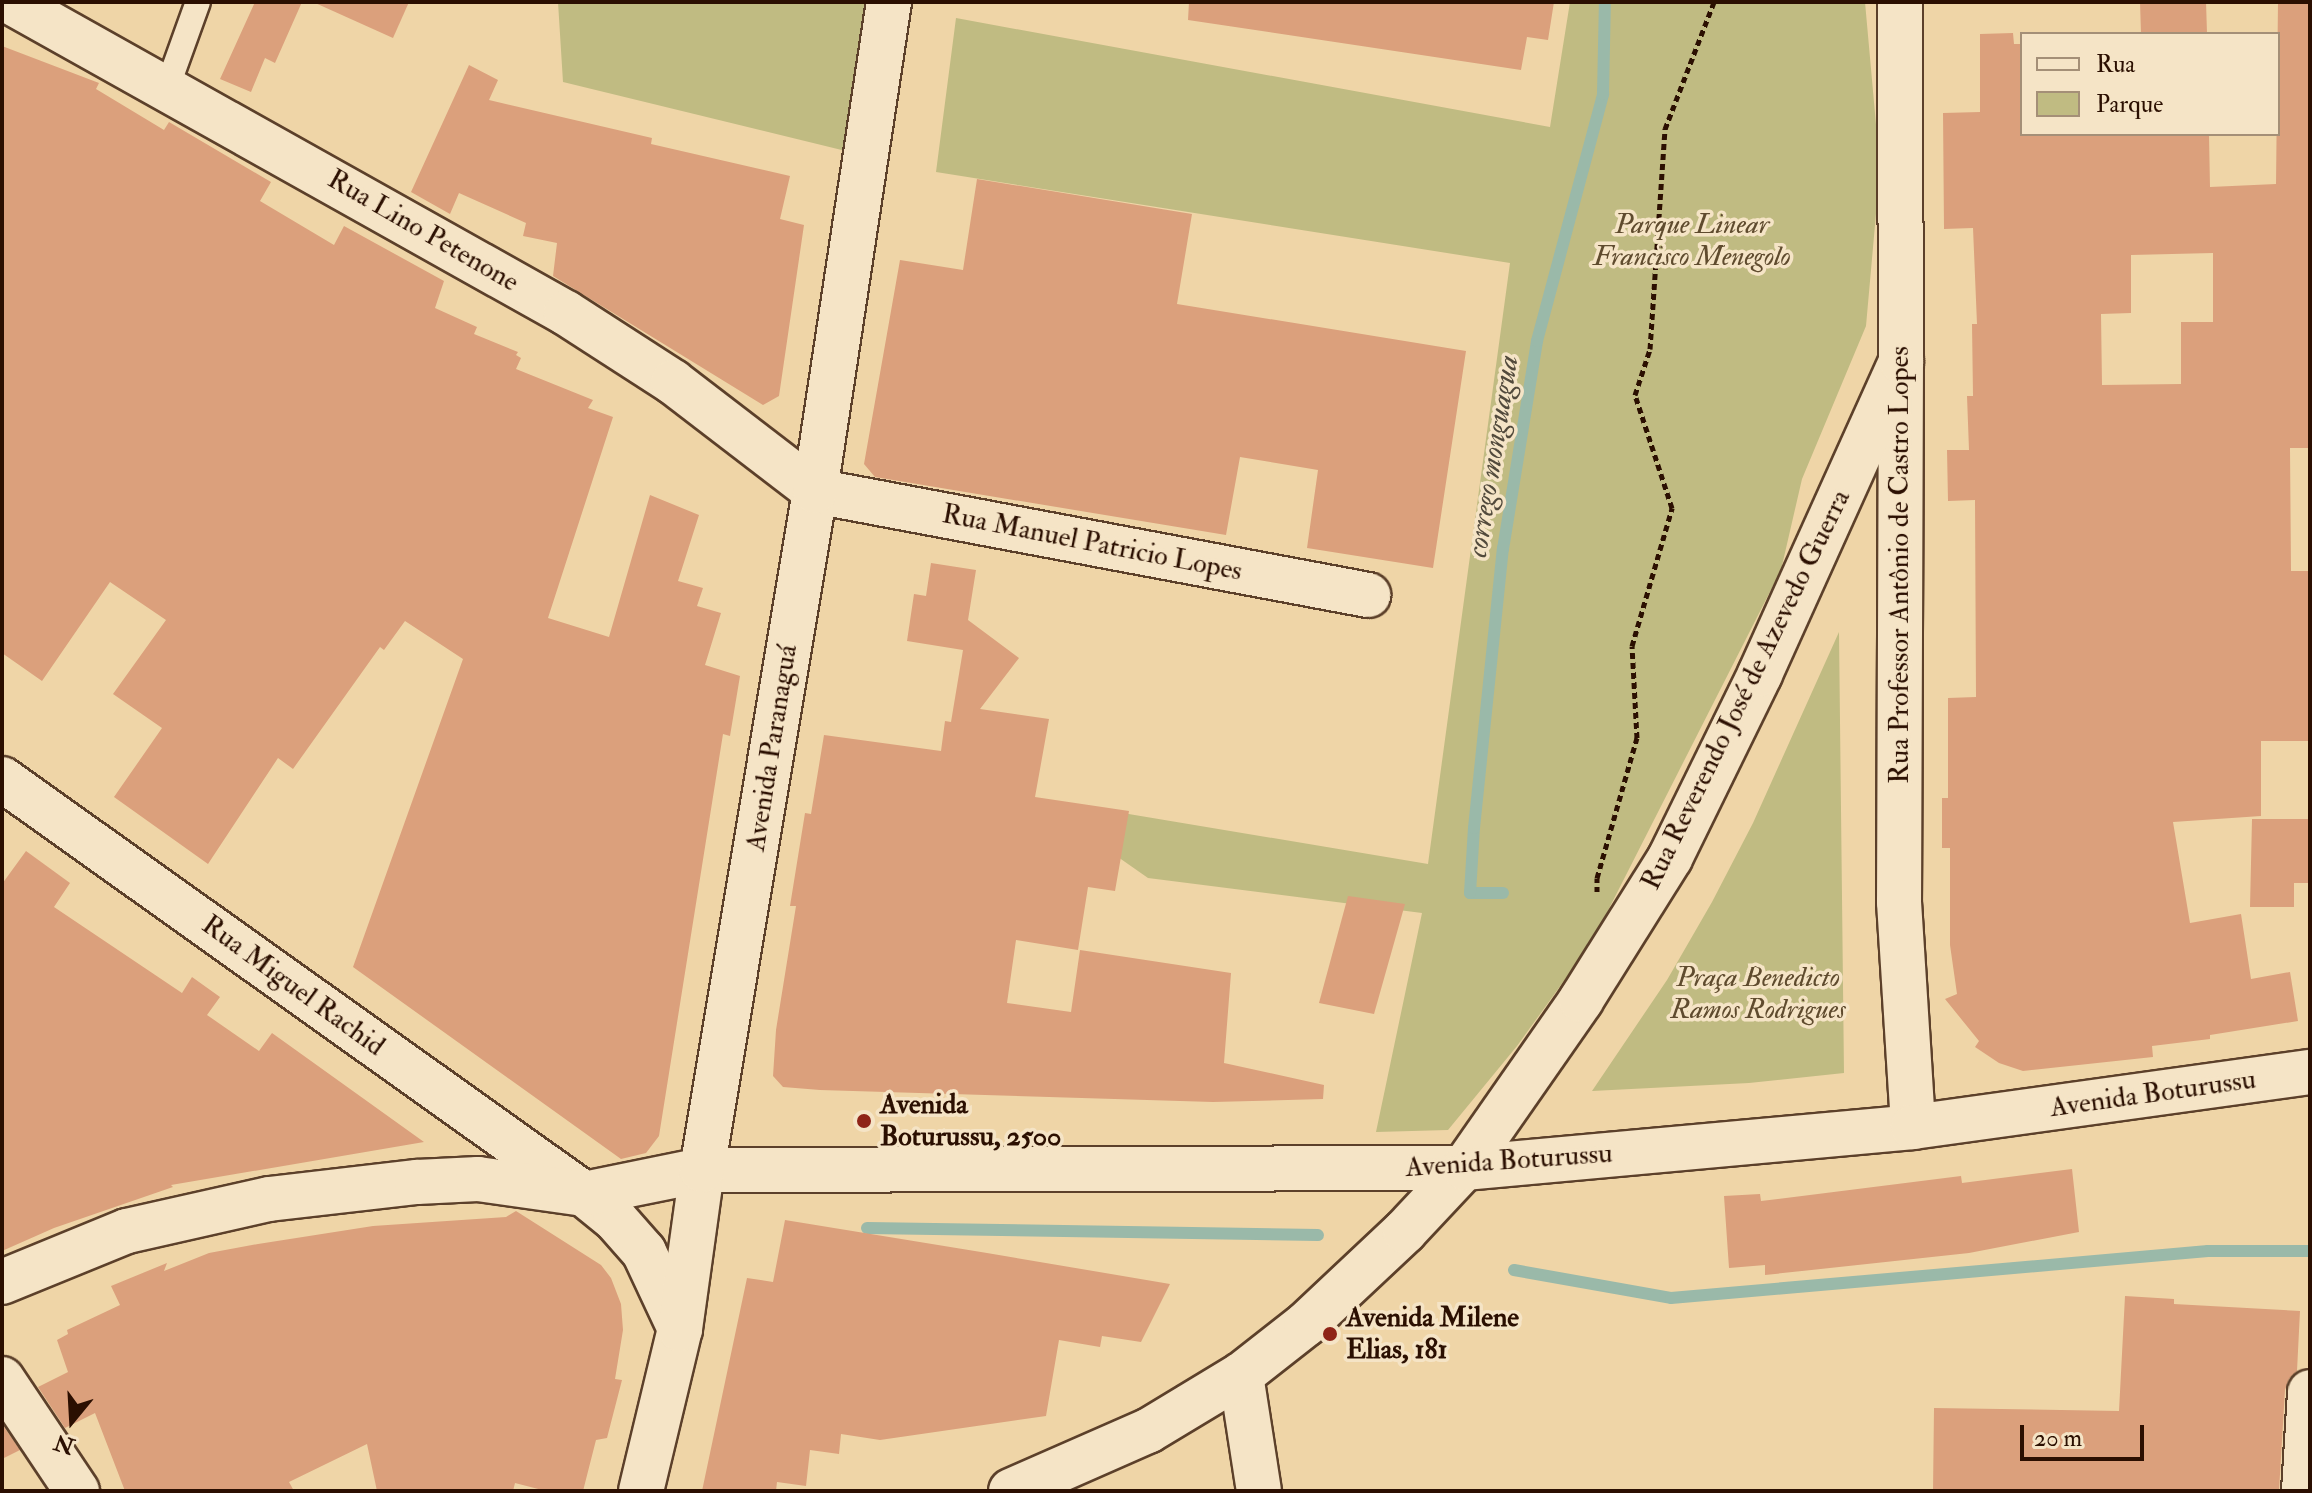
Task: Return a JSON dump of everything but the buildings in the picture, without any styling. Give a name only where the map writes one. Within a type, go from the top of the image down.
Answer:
[{"type":"main road","name":"Rua Lino Petenone","points":[[11,2],[566,313],[673,382],[815,491]]},
{"type":"main road","name":"Avenida Paranaguá","points":[[641,1491],[680,1329],[702,1170],[815,491],[889,2]]},
{"type":"main road","name":"Rua Professor Antônio de Castro Lopes","points":[[1900,2],[1899,902],[1913,1127]]},
{"type":"main road","name":"Rua Reverendo José de Azevedo Guerra","points":[[1011,1491],[1148,1431],[1241,1375],[1317,1314],[1405,1231],[1464,1168],[1581,1000],[1670,858],[1760,674],[1901,361]]},
{"type":"main road","name":"Rua Manuel Patricio Lopes","points":[[815,491],[1368,595]]},
{"type":"main road","name":"Rua Miguel Rachid","points":[[2,779],[615,1219],[644,1252],[680,1329]]},
{"type":"main road","name":"Avenida Boturussu","points":[[702,1170],[1464,1168],[1913,1127],[2310,1072]]},
{"type":"main road","points":[[2,1282],[127,1231],[269,1199],[417,1182],[478,1179],[584,1194],[702,1170]]},
{"type":"main road","points":[[1241,1375],[1259,1491]]},
{"type":"main road","points":[[2,1379],[77,1491]]},
{"type":"main road","points":[[2304,1491],[2310,1392]]},
{"type":"lane","points":[[167,88],[198,2]]},
{"type":"path","points":[[1597,906],[1597,878],[1637,738],[1632,646],[1672,508],[1635,395],[1650,349],[1665,129],[1714,2]]},
{"type":"green space","points":[[558,2],[875,2],[854,153],[563,82]]},
{"type":"green space","name":"Parque Linear Francisco Menegolo","points":[[1570,2],[1865,2],[1880,169],[1866,326],[1802,479],[1781,570],[1592,942],[1517,1046],[1448,1130],[1376,1132],[1422,913],[1148,878],[1118,857],[1057,802],[1428,864],[1510,263],[936,172],[956,18],[1550,127]]},
{"type":"green space","name":"Praça Benedicto Ramos Rodrigues","points":[[1839,632],[1844,1073],[1749,1083],[1592,1091],[1667,980],[1712,902],[1753,823]]},
{"type":"waterway","name":"corrego monguagua","points":[[1503,893],[1470,893],[1503,549],[1537,341],[1603,94],[1605,2]]},
{"type":"waterway","points":[[867,1228],[1318,1235]]},
{"type":"waterway","points":[[1514,1270],[1671,1298],[2208,1251],[2310,1251]]},
{"type":"place","name":"Avenida Boturussu, 2500","points":[[864,1121]]},
{"type":"place","name":"Avenida Milene Elias, 181","points":[[1330,1334]]}]
